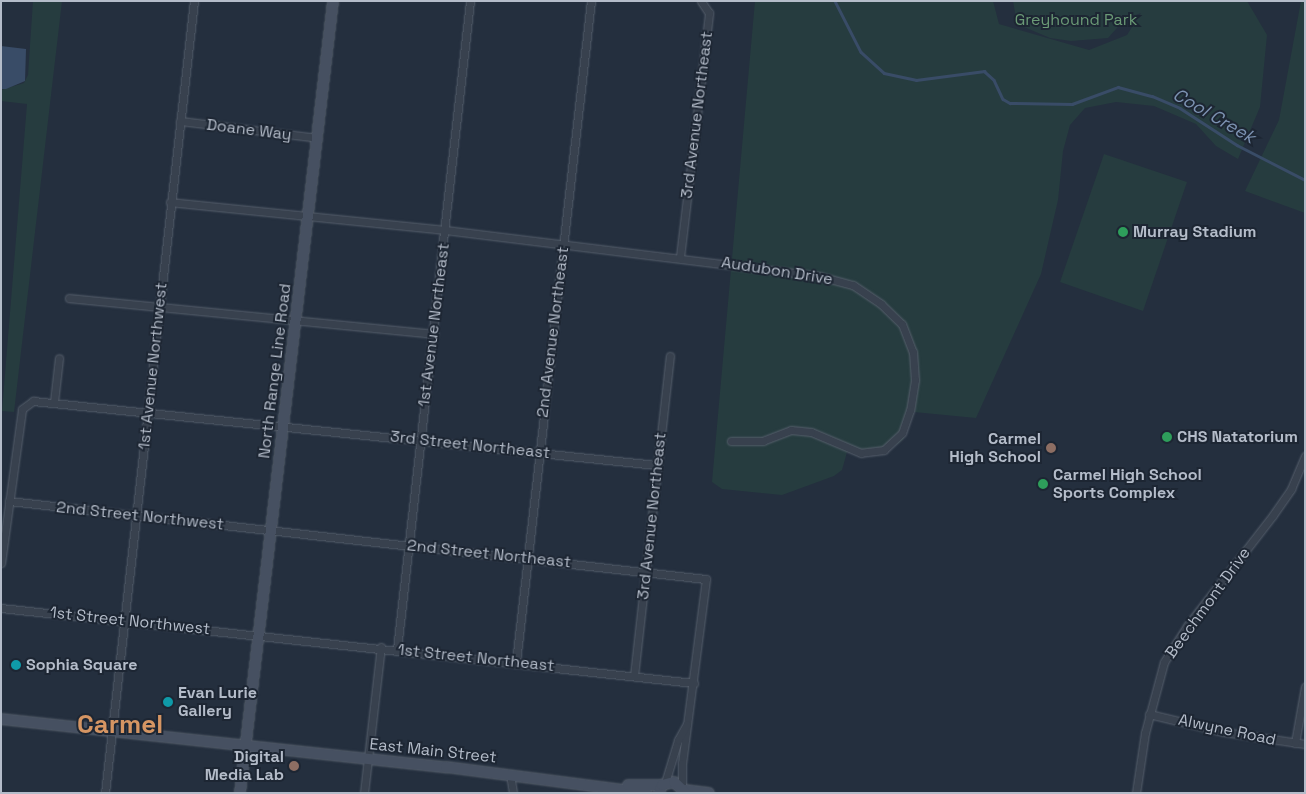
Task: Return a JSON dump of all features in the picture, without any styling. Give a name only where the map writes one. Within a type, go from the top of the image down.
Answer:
[{"type":"main road","name":"North Range Line Road","points":[[240,793],[333,1]]},
{"type":"main road","name":"East Main Street","points":[[1,719],[510,774],[617,787],[646,793]]},
{"type":"main road","name":"East Main Street","points":[[617,787],[662,787],[674,782],[684,790]]},
{"type":"main road","points":[[684,790],[709,793]]},
{"type":"street","name":"1st Avenue Northwest","points":[[105,793],[194,1]]},
{"type":"street","name":"1st Avenue Northeast","points":[[397,649],[434,334],[470,1]]},
{"type":"street","name":"2nd Avenue Northeast","points":[[516,662],[591,1]]},
{"type":"street","name":"3rd Avenue Northeast","points":[[680,257],[709,13],[703,3]]},
{"type":"street","name":"Doane Way","points":[[180,121],[318,138]]},
{"type":"street","name":"Audubon Drive","points":[[170,202],[445,230],[680,257],[819,276],[853,285],[881,304],[902,324],[913,352],[915,380],[910,410],[902,433],[884,450],[861,453],[811,432],[791,430],[764,441],[731,442]]},
{"type":"street","points":[[69,298],[434,334]]},
{"type":"street","name":"3rd Avenue Northeast","points":[[634,676],[670,356]]},
{"type":"street","points":[[54,402],[59,358]]},
{"type":"street","name":"3rd Street Northeast","points":[[9,502],[22,410],[26,404],[54,402],[657,465]]},
{"type":"street","name":"Beechmont Drive","points":[[1136,793],[1149,714],[1158,681],[1173,647],[1274,515],[1291,489],[1305,456]]},
{"type":"street","points":[[1,563],[9,502]]},
{"type":"street","name":"2nd Street Northwest","points":[[9,502],[271,530]]},
{"type":"street","name":"2nd Street Northeast","points":[[271,530],[706,578],[694,682]]},
{"type":"street","name":"1st Street Northwest","points":[[1,608],[258,634]]},
{"type":"street","name":"1st Street Northeast","points":[[258,634],[694,682]]},
{"type":"street","points":[[364,793],[381,648]]},
{"type":"street","points":[[684,790],[682,764],[694,682]]},
{"type":"street","points":[[1295,743],[1305,687]]},
{"type":"street","name":"Alwyne Road","points":[[1149,714],[1224,732],[1305,744]]},
{"type":"street","points":[[662,787],[678,740],[688,724]]},
{"type":"street","points":[[510,774],[513,793]]},
{"type":"green space","points":[[33,1],[62,1],[14,412],[2,411],[27,104],[1,101],[1,90],[24,83],[28,75]]},
{"type":"green space","name":"Greyhound Park","points":[[755,1],[993,1],[999,24],[1089,50],[1127,35],[1141,13],[1125,19],[1108,38],[1071,41],[1050,38],[1017,24],[1013,1],[1247,1],[1267,35],[1260,107],[1238,159],[1216,146],[1196,124],[1154,106],[1116,102],[1085,108],[1070,125],[1063,151],[1058,200],[1041,274],[976,418],[914,412],[903,440],[886,452],[866,456],[847,452],[842,470],[834,476],[782,495],[722,489],[712,482]]},
{"type":"green space","points":[[1301,1],[1305,1],[1305,213],[1245,191],[1279,120]]},
{"type":"green space","name":"Murray Stadium","points":[[1104,154],[1187,182],[1143,311],[1060,282]]},
{"type":"water","points":[[1,46],[26,49],[25,81],[6,89],[1,89]]},
{"type":"waterway","name":"Cool Creek","points":[[835,1],[861,52],[884,73],[916,80],[984,71],[994,80],[1003,99],[1010,103],[1072,104],[1118,87],[1152,96],[1180,108],[1237,145],[1305,180]]},
{"type":"place","name":"Murray Stadium","points":[[1123,232]]},
{"type":"place","name":"CHS Natatorium","points":[[1167,437]]},
{"type":"place","name":"Carmel High School","points":[[1051,448]]},
{"type":"place","name":"Carmel High School Sports Complex","points":[[1043,484]]},
{"type":"place","name":"Sophia Square","points":[[16,665]]},
{"type":"place","name":"Evan Lurie Gallery","points":[[168,702]]},
{"type":"place","name":"Digital Media Lab","points":[[294,766]]},
{"type":"district","name":"Carmel","points":[[120,725]]}]
